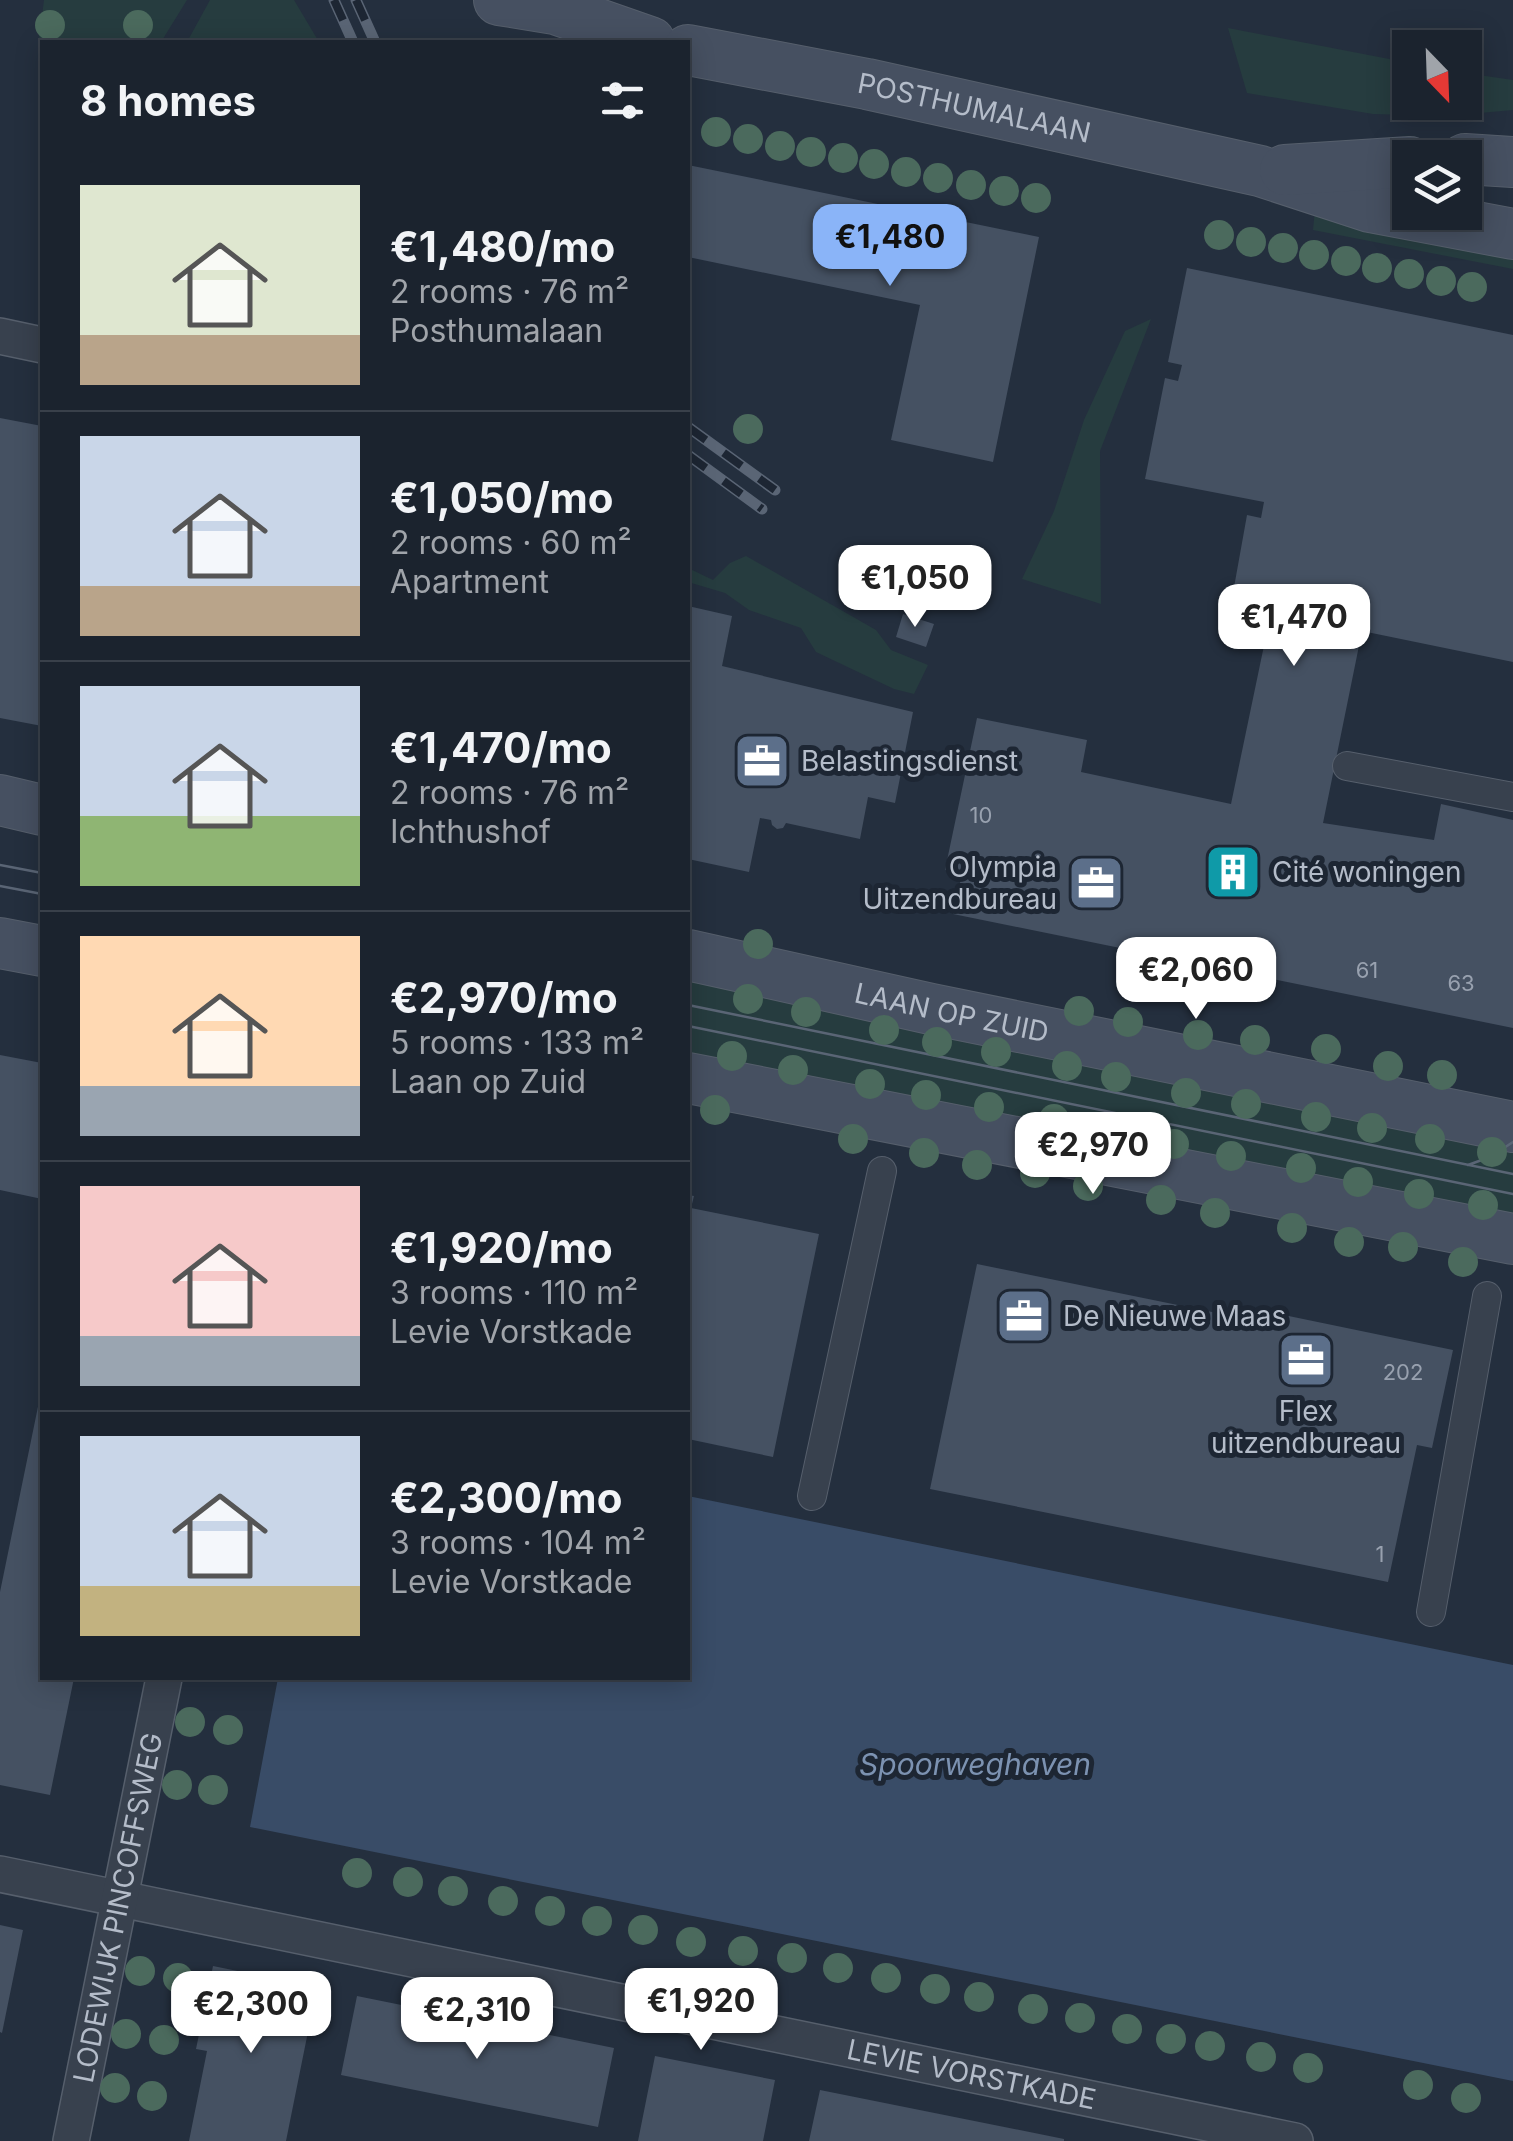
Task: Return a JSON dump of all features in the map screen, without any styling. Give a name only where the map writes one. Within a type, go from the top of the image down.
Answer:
[{"type":"main road","points":[[499,0],[548,4],[645,40]]},
{"type":"main road","name":"POSTHUMALAAN","points":[[690,50],[867,84],[1260,171],[1370,208],[1513,234]]},
{"type":"main road","points":[[1482,161],[1513,162]]},
{"type":"main road","name":"POSTHUMALAAN","points":[[1260,171],[1392,163]]},
{"type":"main road","points":[[0,800],[40,810]]},
{"type":"main road","points":[[0,943],[40,951]]},
{"type":"main road","name":"LAAN OP ZUID","points":[[690,955],[931,1009],[1513,1127]]},
{"type":"main road","points":[[690,1078],[1513,1239]]},
{"type":"street","points":[[0,336],[40,345]]},
{"type":"street","points":[[1347,766],[1513,797]]},
{"type":"street","points":[[812,1496],[882,1171]]},
{"type":"street","points":[[1431,1612],[1487,1296]]},
{"type":"street","name":"LODEWIJK PINCOFFSWEG","points":[[71,2141],[164,1680]]},
{"type":"street","name":"LEVIE VORSTKADE","points":[[0,1874],[1296,2141]]},
{"type":"green space","points":[[44,0],[187,0],[162,40],[40,40],[40,44],[39,39]]},
{"type":"green space","points":[[210,0],[294,0],[318,40],[188,40]]},
{"type":"green space","points":[[1228,28],[1392,60],[1392,115],[1247,93]]},
{"type":"green space","points":[[1482,75],[1513,80],[1513,110],[1482,113]]},
{"type":"green space","points":[[1315,209],[1392,223],[1392,230],[1430,230],[1513,245],[1513,269],[1313,230]]},
{"type":"green space","points":[[1151,319],[1100,451],[1101,604],[1022,579],[1054,511],[1084,420],[1125,331]]},
{"type":"green space","points":[[746,556],[876,630],[891,650],[928,665],[914,694],[894,689],[816,652],[801,628],[749,610],[725,593],[690,583],[690,569],[713,580],[730,563]]},
{"type":"green space","points":[[690,976],[1513,1148],[1513,1221],[690,1058]]},
{"type":"water","name":"Spoorweghaven","points":[[690,1496],[1513,1665],[1513,2081],[250,1827],[278,1680],[690,1680]]},
{"type":"building","points":[[690,165],[1039,237],[993,462],[891,440],[920,305],[690,257]]},
{"type":"building","points":[[1187,268],[1513,335],[1513,662],[1362,631],[1323,823],[1434,840],[1441,804],[1513,820],[1513,1028],[953,914],[962,874],[945,870],[977,718],[1087,740],[1081,772],[1231,804],[1271,612],[1231,604],[1247,515],[1261,518],[1264,502],[1145,479],[1165,378],[1178,381],[1182,365],[1168,362]]},
{"type":"building","points":[[0,418],[40,426],[40,726],[0,718]]},
{"type":"building","points":[[690,606],[732,616],[722,666],[913,712],[895,803],[868,797],[860,839],[786,823],[777,829],[771,820],[760,818],[749,872],[690,859]]},
{"type":"building","points":[[903,614],[934,624],[926,647],[896,637]]},
{"type":"building","points":[[0,1055],[40,1063],[40,1199],[0,1190]]},
{"type":"building","points":[[690,1195],[694,1196],[691,1208],[819,1234],[773,1457],[690,1439]]},
{"type":"building","points":[[977,1264],[1276,1325],[1279,1314],[1453,1350],[1432,1448],[1417,1445],[1388,1582],[930,1489]]},
{"type":"building","points":[[40,1397],[40,1680],[74,1680],[50,1795],[0,1785],[0,1592]]},
{"type":"building","points":[[0,1925],[23,1930],[2,2033],[0,2032]]},
{"type":"building","points":[[213,1966],[317,1987],[286,2141],[189,2141],[207,2051],[196,2049]]},
{"type":"building","points":[[357,1996],[614,2048],[598,2127],[341,2075]]},
{"type":"building","points":[[655,2056],[775,2080],[763,2141],[638,2141]]},
{"type":"building","points":[[820,2090],[1064,2139],[1064,2141],[809,2141]]},
{"type":"tram line","points":[[0,865],[40,873]]},
{"type":"tram line","points":[[0,886],[40,894]]},
{"type":"tram line","points":[[690,1005],[1513,1174]]},
{"type":"tram line","points":[[690,1026],[1513,1194]]},
{"type":"tram line","points":[[1468,1165],[1513,1142]]},
{"type":"railway","points":[[334,0],[352,40]]},
{"type":"railway","points":[[356,0],[374,40]]},
{"type":"railway","points":[[690,428],[775,490]]},
{"type":"railway","points":[[690,456],[762,509]]},
{"type":"place","name":"Belastingsdienst","points":[[762,761]]},
{"type":"place","name":"Cité woningen","points":[[1233,872]]},
{"type":"place","name":"Olympia Uitzendbureau","points":[[1096,883]]},
{"type":"place","name":"De Nieuwe Maas","points":[[1024,1316]]},
{"type":"place","name":"Flex uitzendbureau","points":[[1306,1360]]}]
